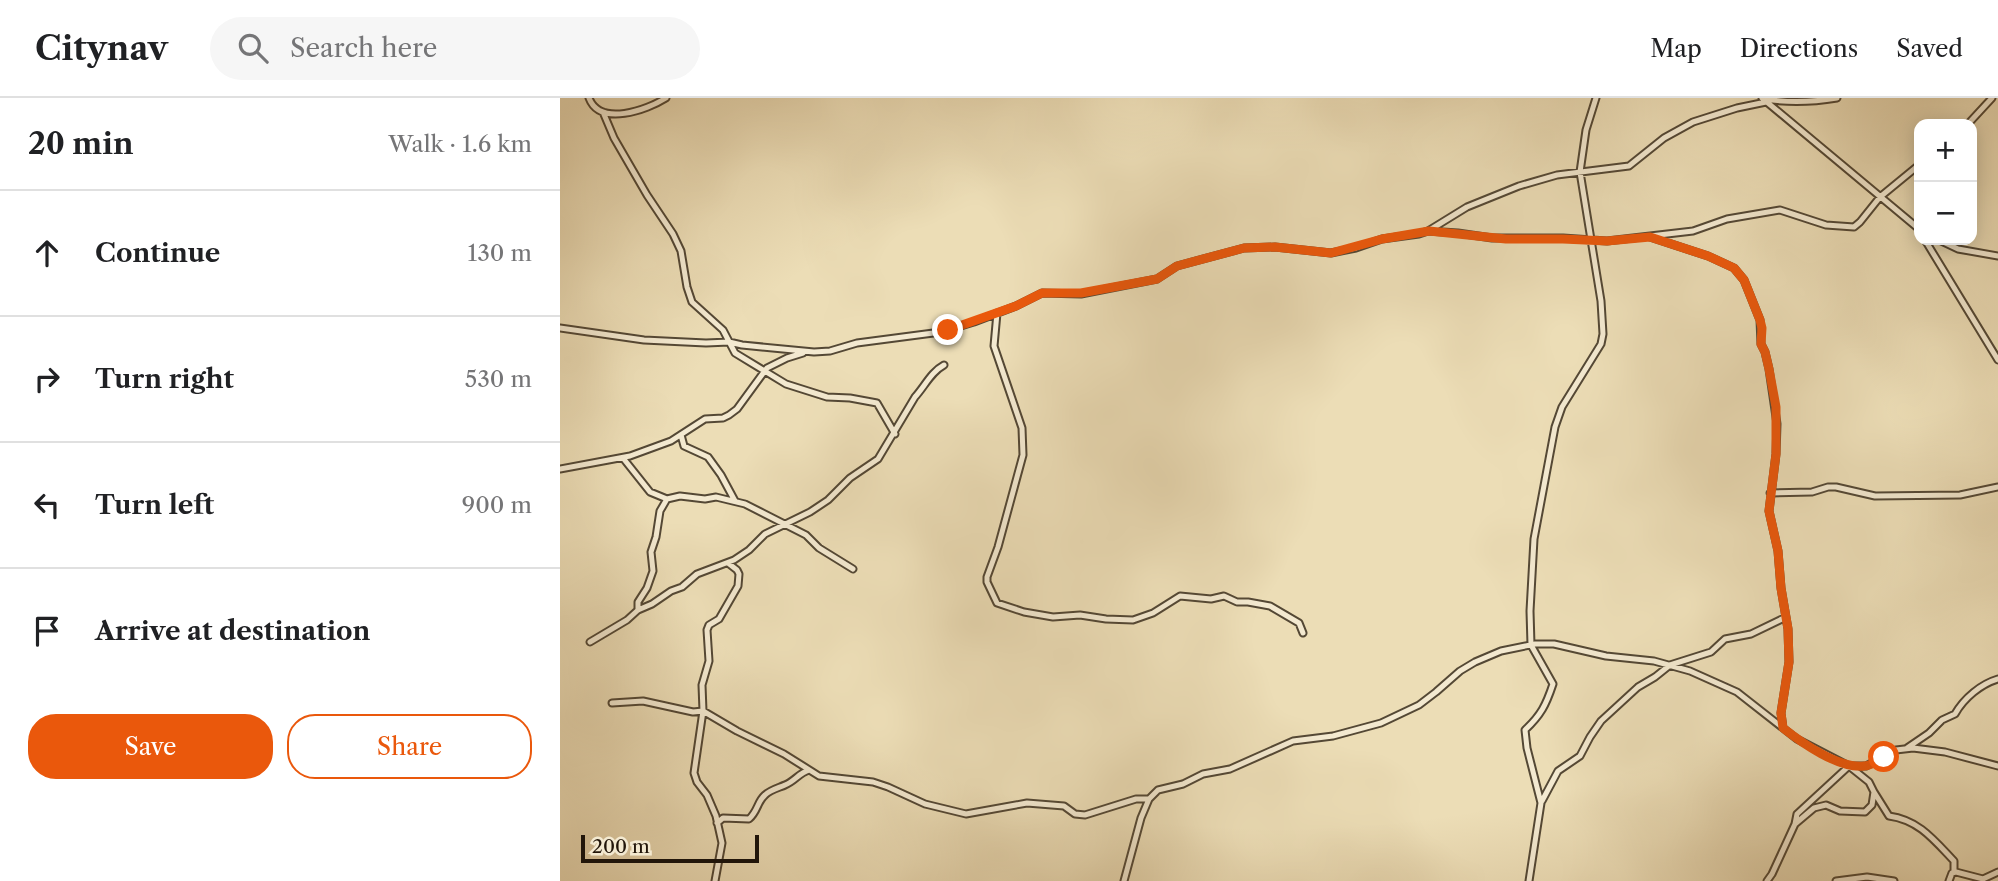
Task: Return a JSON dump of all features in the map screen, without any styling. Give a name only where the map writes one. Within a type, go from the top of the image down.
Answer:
[{"type":"street","points":[[589,98],[595,108],[603,112],[625,114],[666,98]]},
{"type":"street","points":[[1541,803],[1525,730],[1546,704],[1553,684],[1531,645],[1534,539],[1555,427],[1562,407],[1601,344],[1603,334],[1601,301],[1580,172],[1586,130],[1596,98]]},
{"type":"street","points":[[1429,231],[1467,207],[1501,191],[1557,175],[1629,166],[1664,138],[1693,122],[1718,116],[1763,99],[1786,102],[1837,98]]},
{"type":"street","points":[[1763,99],[1914,226]]},
{"type":"street","points":[[1973,119],[1995,99]]},
{"type":"street","points":[[603,112],[614,138],[681,251],[692,302],[716,321],[735,354],[786,384],[827,397],[877,403],[895,434]]},
{"type":"street","points":[[560,328],[644,340],[729,342],[805,352],[830,351],[856,342],[941,331],[974,322],[1042,293],[1081,293],[1157,279],[1177,266],[1244,248],[1275,247],[1331,253],[1382,239],[1429,231],[1506,239],[1607,241],[1693,231],[1727,219],[1780,211],[1826,225],[1854,227],[1880,197],[1914,169]]},
{"type":"street","points":[[1650,237],[1708,256],[1734,268],[1744,280],[1760,320],[1761,344],[1776,407],[1776,454],[1769,511],[1778,551],[1789,662],[1781,713],[1783,728]]},
{"type":"street","points":[[1928,245],[1998,360]]},
{"type":"street","points":[[1950,245],[1998,256]]},
{"type":"street","points":[[997,313],[994,346],[1023,434],[1021,462],[998,547],[986,577],[997,603],[1053,617],[1080,615],[1133,620],[1144,618],[1180,596],[1211,599],[1224,596],[1237,602],[1270,606],[1298,623],[1303,633]]},
{"type":"street","points":[[560,469],[623,458],[660,446],[705,419],[723,418],[737,409],[764,372],[775,363],[805,352]]},
{"type":"street","points":[[590,642],[638,610],[682,587],[697,574],[728,563],[749,550],[762,536],[828,500],[850,478],[874,464],[882,455],[915,397],[936,370],[944,365]]},
{"type":"street","points":[[681,435],[684,446],[708,457],[735,501]]},
{"type":"street","points":[[623,458],[650,492],[667,499],[680,496],[705,499],[716,497],[745,504],[806,536],[819,548],[853,569]]},
{"type":"street","points":[[1770,493],[1812,492],[1836,486],[1875,496],[1960,495],[1998,487]]},
{"type":"street","points":[[638,610],[638,602],[653,571],[652,552],[660,512],[667,499]]},
{"type":"street","points":[[715,881],[722,843],[716,816],[694,773],[704,710],[702,685],[709,657],[707,630],[709,625],[719,619],[738,586],[737,570],[728,563]]},
{"type":"street","points":[[1529,881],[1541,803],[1558,771],[1580,756],[1590,737],[1609,713],[1630,693],[1670,665],[1711,652],[1725,639],[1751,634],[1786,617]]},
{"type":"street","points":[[1124,881],[1140,818],[1149,799],[1158,790],[1183,784],[1203,774],[1230,769],[1293,741],[1333,736],[1381,723],[1419,705],[1475,662],[1501,651],[1541,643],[1670,665],[1731,688],[1805,744],[1849,766],[1869,782],[1889,816],[1921,827],[1954,861],[1954,872],[1949,881]]},
{"type":"street","points":[[1907,748],[1942,720],[1955,714],[1960,705],[1987,683],[1998,679]]},
{"type":"street","points":[[612,703],[643,701],[694,712],[704,710],[819,776],[873,782],[925,804],[966,814],[1027,803],[1064,806],[1075,814],[1085,815],[1127,801],[1149,799]]},
{"type":"street","points":[[1767,881],[1795,824],[1797,814],[1849,766],[1866,766],[1896,750],[1926,748],[1998,766]]},
{"type":"street","points":[[717,823],[723,818],[749,819],[757,811],[764,796],[787,785],[802,772],[809,771]]},
{"type":"street","points":[[1795,824],[1819,806],[1826,805],[1848,812],[1865,812],[1872,805],[1874,792]]},
{"type":"street","points":[[1954,872],[1983,879],[1998,872]]},
{"type":"street","points":[[1836,881],[1867,877],[1894,881]]},
{"type":"route","points":[[948,330],[1016,306],[1042,293],[1095,292],[1157,279],[1177,266],[1244,248],[1275,247],[1331,253],[1382,239],[1429,231],[1506,239],[1607,241],[1650,237],[1708,256],[1734,268],[1744,280],[1760,320],[1761,344],[1776,407],[1776,454],[1769,511],[1776,538],[1788,629],[1789,662],[1781,713],[1783,728],[1805,744],[1849,766],[1866,766],[1884,757]]}]
